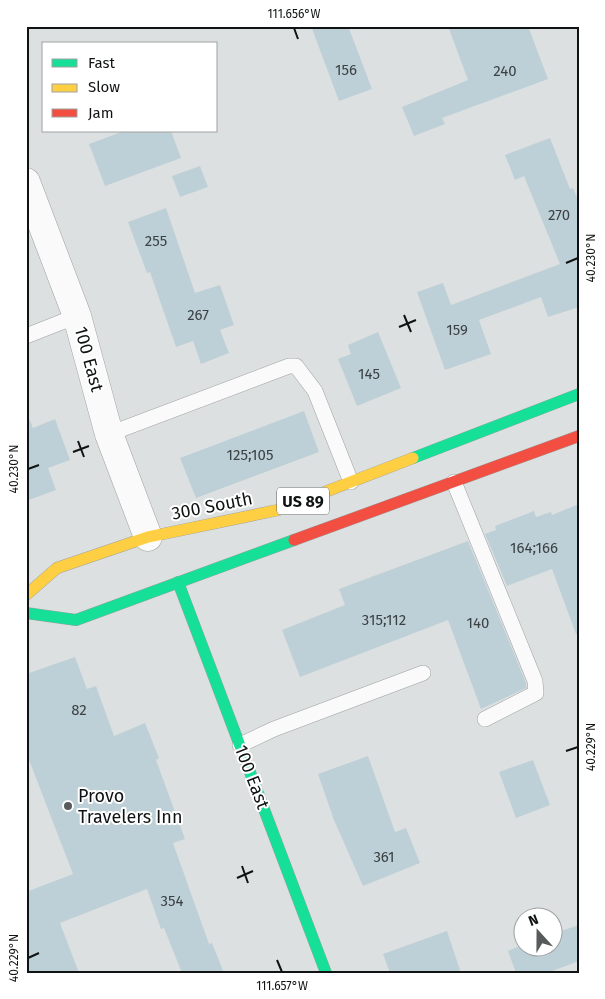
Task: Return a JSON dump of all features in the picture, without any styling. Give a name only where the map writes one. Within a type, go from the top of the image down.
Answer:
[{"type":"main road","name":"300 South","points":[[26,595],[57,568],[148,537],[278,510],[579,394]]},
{"type":"main road","name":"US 89","points":[[26,613],[76,620],[579,436]]},
{"type":"main road","name":"100 East","points":[[178,582],[326,973]]},
{"type":"street","name":"100 East","points":[[26,182],[77,316],[109,434],[148,537]]},
{"type":"lane","points":[[26,336],[77,316]]},
{"type":"lane","points":[[109,434],[289,366],[296,366],[315,391],[351,482]]},
{"type":"lane","points":[[454,482],[535,681],[536,693],[485,719]]},
{"type":"lane","points":[[240,744],[274,729],[423,673]]},
{"type":"building","points":[[311,26],[348,26],[372,89],[339,101]]},
{"type":"building","points":[[448,26],[528,26],[548,79],[442,118],[445,124],[414,136],[402,107],[468,80]]},
{"type":"building","points":[[121,132],[171,132],[181,158],[105,186],[89,144]]},
{"type":"building","points":[[550,138],[570,189],[573,188],[579,202],[579,307],[548,317],[541,297],[479,320],[491,354],[445,370],[417,292],[443,283],[451,305],[560,264],[524,176],[515,180],[505,155]]},
{"type":"building","points":[[200,166],[208,187],[180,197],[172,176]]},
{"type":"building","points":[[166,208],[195,293],[220,285],[234,325],[220,330],[229,353],[201,364],[193,341],[176,347],[150,272],[147,273],[128,222]]},
{"type":"building","points":[[378,332],[401,388],[357,406],[338,359],[351,354],[348,345]]},
{"type":"building","points":[[304,411],[319,452],[196,498],[180,458]]},
{"type":"building","points":[[26,416],[28,416],[33,428],[55,419],[70,460],[48,468],[56,490],[26,501]]},
{"type":"building","points":[[579,504],[579,633],[576,634],[552,569],[507,586],[485,534],[496,530],[495,526],[534,511],[536,517],[551,512],[552,515]]},
{"type":"building","points":[[468,541],[526,683],[526,688],[481,709],[448,620],[300,677],[282,630],[345,605],[339,589]]},
{"type":"building","points":[[75,657],[87,689],[96,686],[114,736],[145,723],[159,758],[156,760],[185,839],[173,843],[209,944],[212,943],[224,973],[182,973],[164,928],[161,929],[147,889],[60,923],[79,973],[30,973],[26,964],[26,892],[73,874],[26,752],[26,674]]},
{"type":"building","points":[[368,756],[395,832],[406,828],[420,863],[363,886],[334,820],[318,774]]},
{"type":"building","points":[[533,760],[550,805],[516,818],[499,772]]},
{"type":"building","points":[[579,925],[579,961],[547,973],[516,973],[508,951],[512,949],[512,956],[562,956],[562,931]]},
{"type":"building","points":[[447,931],[461,973],[390,973],[383,954]]},
{"type":"traffic: fast","points":[[413,458],[579,394]]},
{"type":"traffic: fast","points":[[26,613],[76,620],[294,540]]},
{"type":"traffic: fast","points":[[178,582],[326,973]]},
{"type":"traffic: slow","points":[[26,595],[57,568],[148,537],[278,510],[413,458]]},
{"type":"traffic: jam","points":[[294,540],[579,436]]},
{"type":"place","name":"Provo Travelers Inn","points":[[68,806]]}]
